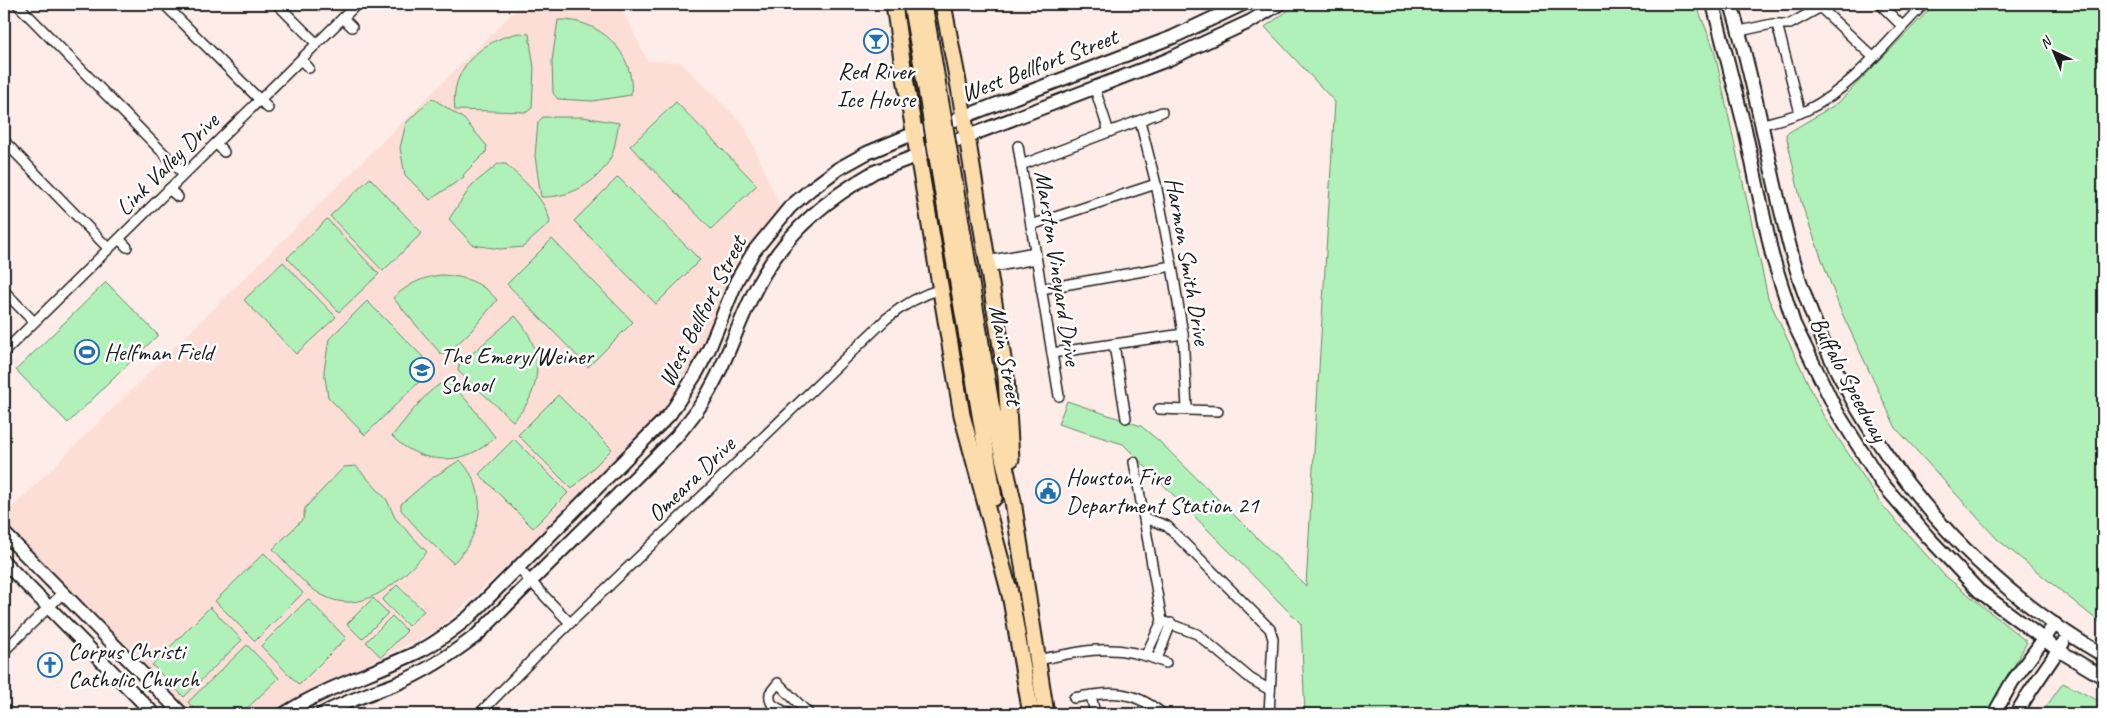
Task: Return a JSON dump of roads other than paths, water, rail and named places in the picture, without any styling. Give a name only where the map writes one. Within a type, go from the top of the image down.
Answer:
[{"type":"highway","points":[[894,4],[962,415],[1011,598]]},
{"type":"highway","name":"Main Street","points":[[911,4],[931,82]]},
{"type":"highway","name":"Main Street","points":[[924,4],[931,82],[948,187],[978,408],[1031,714]]},
{"type":"highway","points":[[943,4],[1006,377],[1013,501]]},
{"type":"highway","points":[[907,88],[915,99],[923,104],[951,99],[958,87]]},
{"type":"highway","points":[[924,183],[936,169],[958,165],[973,177]]},
{"type":"highway","name":"Main Street","points":[[948,187],[991,404],[1013,501],[1046,714]]},
{"type":"main road","name":"West Bellfort Street","points":[[284,714],[307,700],[423,649],[450,633],[469,617],[670,414],[685,393],[709,349],[737,280],[754,251],[790,207],[838,169],[867,153],[915,133],[963,117],[1088,69],[1212,20],[1243,4]]},
{"type":"main road","name":"West Bellfort Street","points":[[322,714],[349,701],[417,674],[452,654],[477,635],[667,446],[696,413],[709,392],[763,274],[779,250],[821,206],[874,172],[1094,86],[1167,60],[1251,21],[1279,4]]},
{"type":"main road","points":[[1715,10],[1732,7]]},
{"type":"main road","name":"Buffalo Speedway","points":[[1732,7],[1740,31],[1763,124],[1791,251],[1812,315],[1853,403],[1898,471],[1942,526],[1992,576],[2069,634],[2103,655]]},
{"type":"main road","name":"Buffalo Speedway","points":[[1715,10],[1745,129],[1772,255],[1794,324],[1837,412],[1881,482],[1928,537],[1979,591],[2058,650],[2103,678]]},
{"type":"main road","points":[[1212,20],[1219,36]]},
{"type":"main road","points":[[1088,69],[1094,86]]},
{"type":"main road","points":[[1745,129],[1763,124]]},
{"type":"main road","points":[[790,207],[804,222]]},
{"type":"main road","points":[[1780,279],[1798,271]]},
{"type":"main road","points":[[721,318],[740,326]]},
{"type":"main road","points":[[1837,412],[1853,403]]},
{"type":"main road","points":[[653,432],[667,446]]},
{"type":"main road","points":[[1928,537],[1942,526]]},
{"type":"main road","points":[[4,533],[182,714]]},
{"type":"main road","points":[[4,562],[154,714]]},
{"type":"main road","points":[[1994,714],[2012,682],[2055,624]]},
{"type":"main road","points":[[2016,714],[2028,693],[2069,634]]},
{"type":"main road","points":[[344,683],[349,701]]},
{"type":"street","points":[[16,4],[184,174]]},
{"type":"street","points":[[164,4],[268,108]]},
{"type":"street","points":[[277,4],[317,44]]},
{"type":"street","name":"Link Valley Drive","points":[[4,352],[357,4]]},
{"type":"street","points":[[1880,4],[1902,26]]},
{"type":"street","points":[[1763,124],[1800,113],[1825,100],[1846,83],[1924,4]]},
{"type":"street","points":[[1740,31],[1754,27],[1798,21],[1819,8],[1872,57]]},
{"type":"street","points":[[343,18],[352,27]]},
{"type":"street","points":[[1777,24],[1800,113]]},
{"type":"street","points":[[301,60],[309,68]]},
{"type":"street","points":[[1094,86],[1109,132]]},
{"type":"street","points":[[1021,165],[1162,112]]},
{"type":"street","name":"Harmon Smith Drive","points":[[1140,121],[1156,184],[1172,266],[1183,334],[1187,408]]},
{"type":"street","points":[[4,141],[109,248]]},
{"type":"street","points":[[216,143],[224,152]]},
{"type":"street","name":"Marston Vineyard Drive","points":[[1018,146],[1059,396]]},
{"type":"street","points":[[1031,225],[1156,184]]},
{"type":"street","points":[[169,189],[178,198]]},
{"type":"street","points":[[119,239],[126,247]]},
{"type":"street","points":[[988,264],[1036,256]]},
{"type":"street","points":[[1042,289],[1172,266]]},
{"type":"street","name":"Omeara Drive","points":[[479,714],[570,623],[886,318],[900,307],[923,295],[941,289]]},
{"type":"street","points":[[4,291],[34,322]]},
{"type":"street","points":[[1052,353],[1183,334]]},
{"type":"street","points":[[1114,345],[1126,418]]},
{"type":"street","points":[[1159,409],[1187,408],[1218,411]]},
{"type":"street","points":[[1134,462],[1162,621],[1146,655]]},
{"type":"street","points":[[1145,518],[1167,526],[1270,629],[1273,639],[1269,714]]},
{"type":"street","points":[[518,568],[570,623]]},
{"type":"street","points":[[4,651],[63,593]]},
{"type":"street","points":[[1162,621],[1197,634],[1251,679],[1270,690]]},
{"type":"street","points":[[1037,660],[1101,649],[1127,650],[1161,661],[1171,623]]},
{"type":"street","points":[[789,714],[774,707],[770,702],[770,693],[778,684],[808,714]]},
{"type":"street","points":[[1074,698],[1100,693],[1126,694],[1152,705],[1162,714]]},
{"type":"street","points":[[1091,695],[1095,714]]},
{"type":"place","name":"Red River Ice House","points":[[876,41]]},
{"type":"place","name":"Helfman Field","points":[[87,352]]},
{"type":"place","name":"The Emery/Weiner School","points":[[422,370]]},
{"type":"place","name":"Houston Fire Department Station 21","points":[[1048,491]]},
{"type":"place","name":"Corpus Christi Catholic Church","points":[[50,665]]}]
